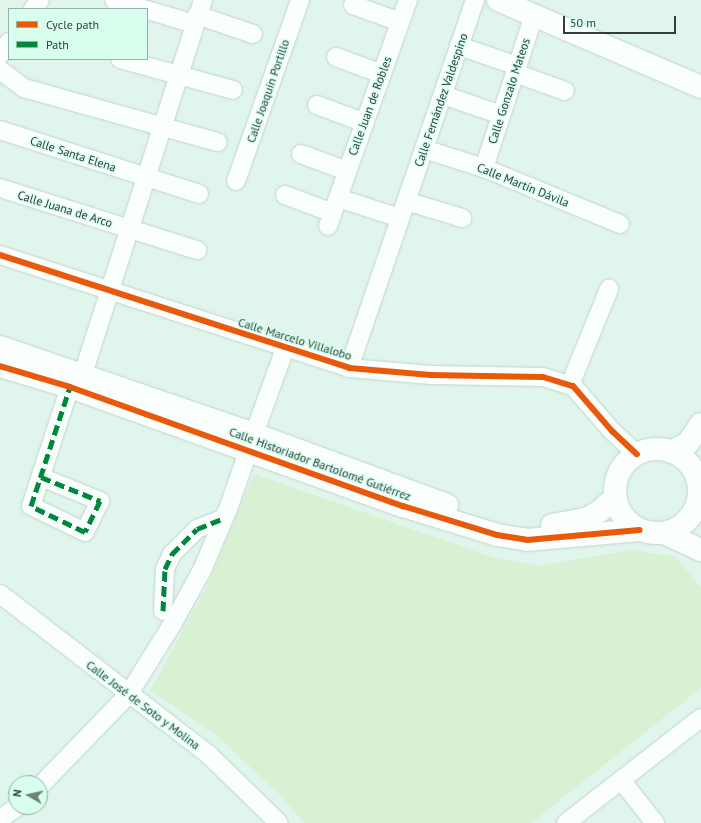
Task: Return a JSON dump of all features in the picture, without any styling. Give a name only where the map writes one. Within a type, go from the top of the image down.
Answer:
[{"type":"street","points":[[34,8],[40,0]]},
{"type":"street","points":[[114,0],[140,8]]},
{"type":"street","name":"Calle Joaquín Portillo","points":[[236,182],[300,0]]},
{"type":"street","name":"Calle Juan de Robles","points":[[333,212],[408,0]]},
{"type":"street","name":"Calle Fernández Valdespino","points":[[349,368],[475,0]]},
{"type":"street","points":[[498,0],[701,87]]},
{"type":"street","points":[[353,5],[400,22]]},
{"type":"street","points":[[148,10],[198,13],[254,34]]},
{"type":"street","points":[[41,478],[76,380],[110,292],[198,13]]},
{"type":"street","name":"Calle Gonzalo Mateos","points":[[484,168],[534,15]]},
{"type":"street","points":[[0,55],[8,43]]},
{"type":"street","points":[[459,46],[565,91]]},
{"type":"street","points":[[336,57],[382,74]]},
{"type":"street","points":[[123,60],[233,90]]},
{"type":"street","points":[[0,70],[24,88],[162,128],[218,142]]},
{"type":"street","points":[[443,95],[501,115]]},
{"type":"street","points":[[317,104],[365,123]]},
{"type":"street","name":"Calle Santa Elena","points":[[0,130],[199,194]]},
{"type":"street","name":"Calle Martín Dávila","points":[[424,149],[484,168],[620,224]]},
{"type":"street","points":[[301,154],[347,171]]},
{"type":"street","name":"Calle Juana de Arco","points":[[0,188],[197,250]]},
{"type":"street","points":[[285,195],[333,212],[400,218]]},
{"type":"street","points":[[406,201],[462,218]]},
{"type":"street","name":"Calle Marcelo Villalobo","points":[[0,255],[285,349],[349,368],[431,375],[543,378],[570,385]]},
{"type":"street","points":[[609,289],[570,385],[637,454]]},
{"type":"street","name":"Calle Historiador Bartolomé Gutiérrez","points":[[0,347],[76,380],[251,442],[511,525],[540,527],[586,519],[600,511],[615,497]]},
{"type":"street","points":[[48,778],[128,695],[191,590],[224,518],[285,349]]},
{"type":"street","name":"Calle Historiador Bartolomé Gutiérrez","points":[[0,366],[76,380]]},
{"type":"street","points":[[671,452],[688,443],[701,424]]},
{"type":"street","name":"Calle Historiador Bartolomé Gutiérrez","points":[[251,442],[403,506],[497,535],[527,540],[640,530],[664,533]]},
{"type":"street","points":[[640,530],[624,516],[615,497],[619,472],[637,454],[654,449],[671,452],[698,470],[698,518],[664,533]]},
{"type":"street","points":[[163,611],[165,569],[172,554],[197,529],[224,518]]},
{"type":"street","points":[[664,533],[701,550]]},
{"type":"street","name":"Calle José de Soto y Molina","points":[[0,594],[128,695],[210,756],[279,823]]},
{"type":"street","points":[[566,823],[701,718]]},
{"type":"street","points":[[621,780],[655,823]]},
{"type":"green space","points":[[254,474],[495,558],[540,566],[630,550],[674,556],[701,587],[701,688],[531,823],[304,823],[278,793],[216,735],[150,691],[207,586]]},
{"type":"marked path","points":[[41,477],[100,501],[85,532],[31,506],[70,387]]},
{"type":"marked path","points":[[163,611],[165,569],[172,554],[197,529],[224,518]]},
{"type":"cycle path","points":[[0,255],[349,368],[431,375],[543,377],[573,386],[612,431],[637,454]]},
{"type":"cycle path","points":[[0,366],[70,387],[403,506],[497,535],[527,540],[640,530]]}]
